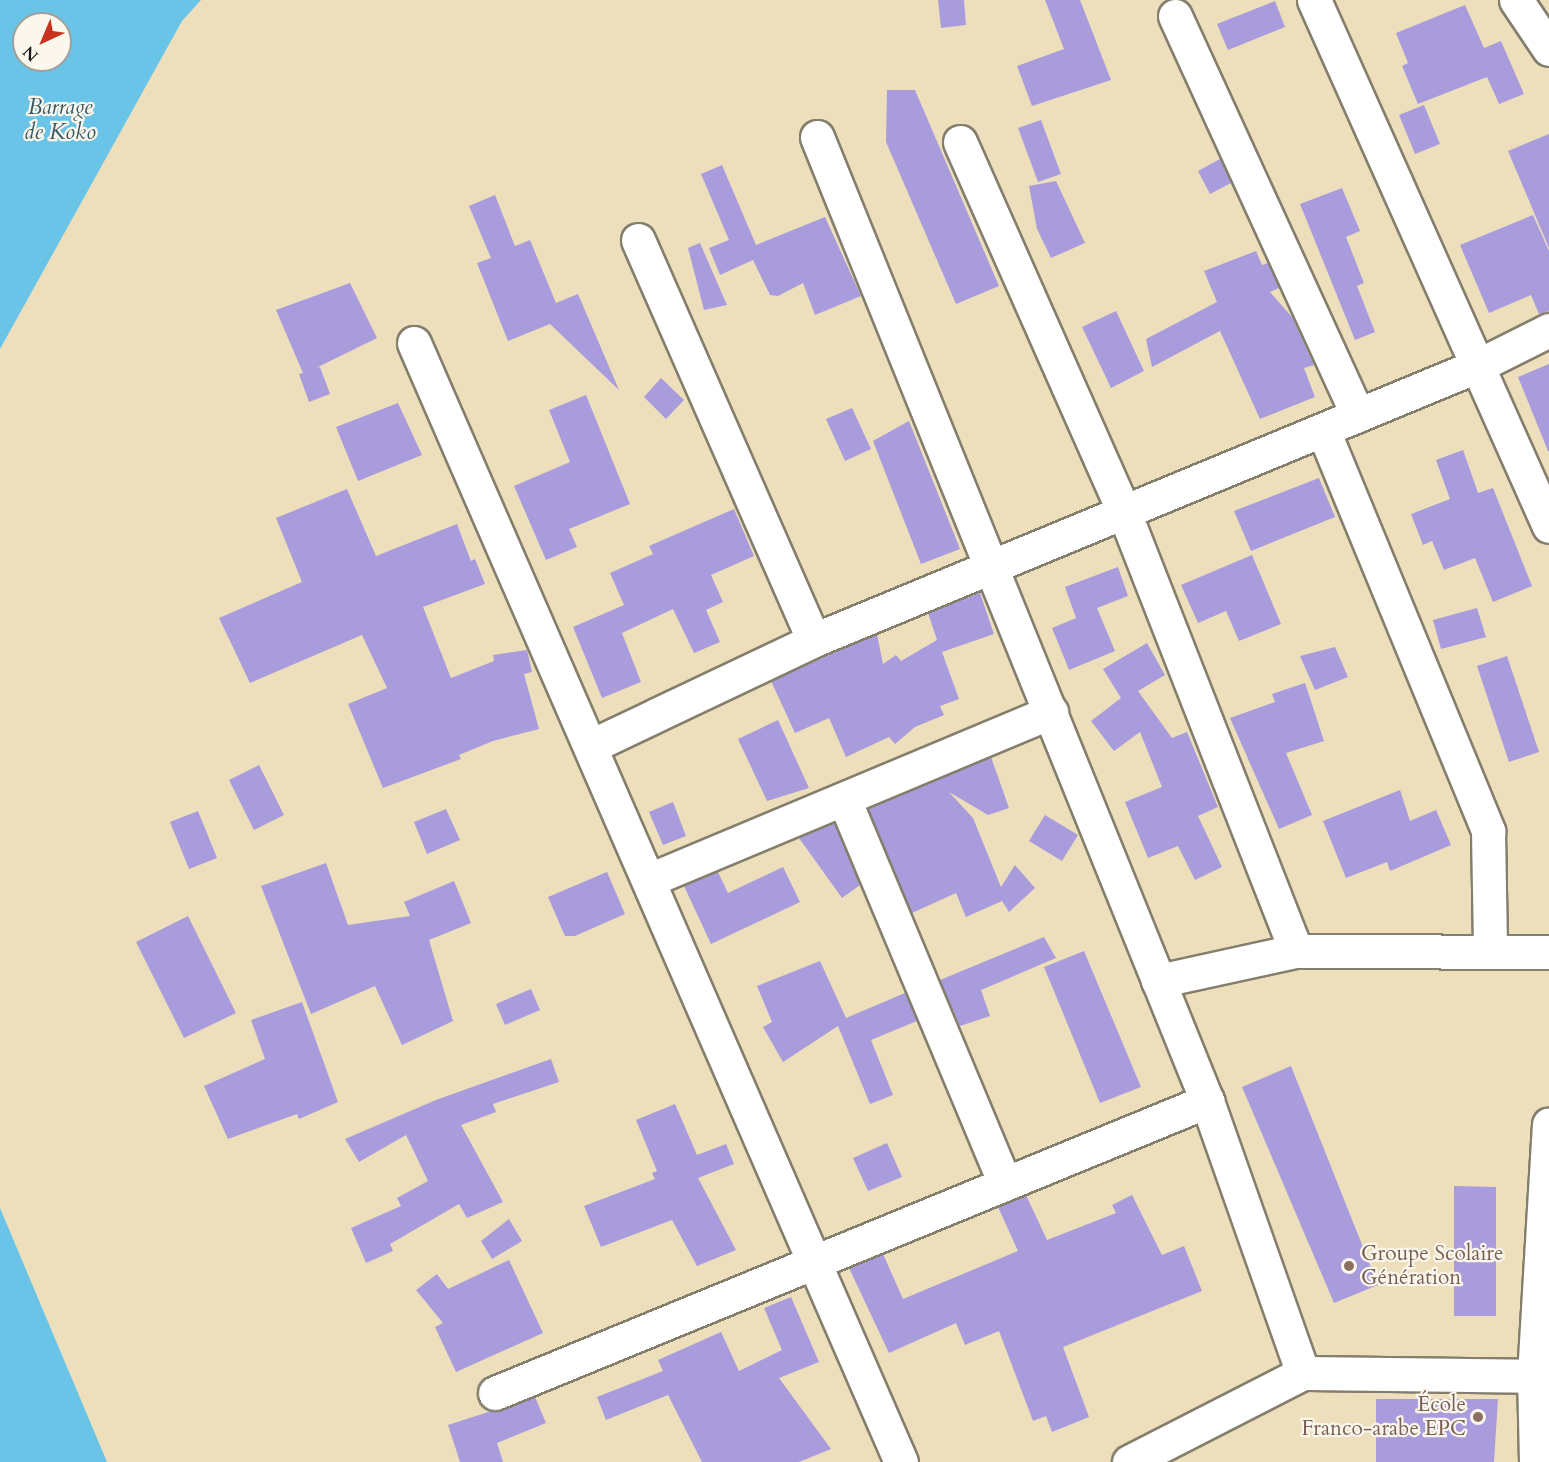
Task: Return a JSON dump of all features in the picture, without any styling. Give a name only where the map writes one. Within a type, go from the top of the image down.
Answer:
[{"type":"street","points":[[1314,0],[1549,526]]},
{"type":"street","points":[[1516,0],[1549,49]]},
{"type":"street","points":[[1175,16],[1358,415]]},
{"type":"street","points":[[817,137],[1207,1101],[1303,1373]]},
{"type":"street","points":[[960,142],[1124,512],[1296,951]]},
{"type":"street","points":[[638,240],[814,640]]},
{"type":"street","points":[[591,746],[814,640],[1479,365],[1549,330]]},
{"type":"street","points":[[414,343],[901,1462]]},
{"type":"street","points":[[1323,430],[1488,831],[1490,949]]},
{"type":"street","points":[[649,880],[1051,712]]},
{"type":"street","points":[[844,799],[1005,1183]]},
{"type":"street","points":[[1158,981],[1296,951],[1490,949],[1549,952]]},
{"type":"street","points":[[495,1393],[1207,1101]]},
{"type":"street","points":[[1536,1462],[1534,1376],[1549,1124]]},
{"type":"street","points":[[1129,1462],[1303,1373],[1534,1376]]},
{"type":"water","name":"Barrage de Koko","points":[[0,0],[201,0],[182,21],[0,349]]},
{"type":"water","points":[[0,1208],[107,1462],[0,1462]]},
{"type":"building","points":[[938,0],[964,0],[966,25],[941,28]]},
{"type":"building","points":[[1045,0],[1080,0],[1111,80],[1032,106],[1017,66],[1064,49]]},
{"type":"building","points":[[1275,1],[1285,27],[1228,50],[1217,24]]},
{"type":"building","points":[[1465,5],[1484,48],[1501,41],[1524,94],[1499,104],[1487,77],[1418,104],[1402,66],[1408,63],[1396,33]]},
{"type":"building","points":[[887,90],[915,90],[999,286],[956,304],[886,142]]},
{"type":"building","points":[[1424,105],[1440,144],[1415,154],[1399,115]]},
{"type":"building","points":[[1041,120],[1061,174],[1038,182],[1018,128]]},
{"type":"building","points":[[1549,134],[1549,248],[1508,151]]},
{"type":"building","points":[[1220,159],[1231,183],[1210,194],[1198,171]]},
{"type":"building","points":[[722,165],[756,245],[825,217],[861,296],[815,315],[803,283],[778,296],[770,295],[753,260],[720,275],[709,248],[729,240],[701,174]]},
{"type":"building","points":[[1056,181],[1085,243],[1051,258],[1037,229],[1029,186]]},
{"type":"building","points":[[1342,188],[1360,231],[1346,237],[1364,283],[1357,286],[1375,332],[1355,340],[1300,204]]},
{"type":"building","points":[[495,195],[515,246],[530,240],[556,303],[578,294],[619,390],[550,324],[508,341],[477,263],[491,258],[469,206]]},
{"type":"building","points":[[1533,215],[1549,251],[1549,311],[1539,314],[1531,295],[1489,313],[1460,245]]},
{"type":"building","points":[[700,243],[727,305],[704,310],[688,248]]},
{"type":"building","points":[[1256,251],[1262,265],[1268,263],[1279,288],[1270,292],[1292,317],[1314,365],[1304,368],[1315,397],[1260,419],[1220,331],[1152,367],[1146,339],[1217,302],[1204,271]]},
{"type":"building","points":[[350,283],[377,338],[316,368],[320,367],[330,394],[309,402],[299,374],[303,373],[276,310]]},
{"type":"building","points":[[1116,311],[1144,371],[1111,388],[1082,327]]},
{"type":"building","points":[[1549,364],[1549,451],[1548,451],[1518,377]]},
{"type":"building","points":[[661,378],[684,400],[666,419],[644,397]]},
{"type":"building","points":[[586,395],[630,504],[569,529],[577,547],[546,560],[514,486],[570,462],[549,410]]},
{"type":"building","points":[[398,403],[422,455],[358,481],[336,427]]},
{"type":"building","points":[[852,408],[871,449],[845,461],[826,419]]},
{"type":"building","points":[[909,421],[960,549],[921,564],[873,441]]},
{"type":"building","points":[[1463,450],[1478,493],[1493,488],[1532,586],[1493,602],[1475,558],[1444,570],[1432,541],[1423,545],[1411,514],[1450,499],[1436,460]]},
{"type":"building","points":[[1319,478],[1335,517],[1251,551],[1234,511]]},
{"type":"building","points":[[347,489],[376,556],[457,524],[471,561],[475,559],[485,584],[423,607],[451,678],[494,661],[493,655],[527,650],[532,672],[524,674],[539,729],[493,741],[459,755],[461,759],[383,788],[348,704],[387,688],[362,635],[250,683],[219,618],[302,582],[276,518]]},
{"type":"building","points":[[734,509],[754,556],[711,575],[723,602],[706,610],[720,642],[694,653],[673,609],[622,633],[641,682],[602,698],[573,627],[624,605],[610,573],[653,554],[649,546]]},
{"type":"building","points":[[1252,555],[1281,624],[1239,641],[1226,611],[1198,623],[1181,585]]},
{"type":"building","points":[[1118,567],[1128,596],[1097,608],[1115,651],[1069,670],[1052,628],[1076,618],[1065,587]]},
{"type":"building","points":[[980,593],[994,634],[942,652],[959,699],[940,706],[944,715],[915,727],[895,744],[889,737],[846,757],[829,718],[795,733],[771,681],[877,634],[883,664],[896,655],[901,661],[937,640],[928,613]]},
{"type":"building","points":[[1477,608],[1486,637],[1441,649],[1433,620]]},
{"type":"building","points":[[1147,643],[1165,675],[1138,691],[1172,738],[1187,732],[1218,807],[1198,816],[1222,867],[1195,880],[1178,846],[1148,858],[1125,802],[1162,787],[1140,732],[1114,751],[1091,721],[1121,698],[1103,669]]},
{"type":"building","points":[[1335,647],[1348,677],[1315,690],[1300,656]]},
{"type":"building","points":[[1507,656],[1539,752],[1509,762],[1477,666]]},
{"type":"building","points":[[1305,683],[1324,741],[1286,753],[1312,815],[1279,829],[1230,718],[1275,702],[1272,694]]},
{"type":"building","points":[[778,720],[809,788],[767,801],[738,739]]},
{"type":"building","points":[[991,757],[1009,808],[988,815],[949,792],[973,818],[1001,887],[1015,865],[1035,888],[1009,912],[1002,901],[966,917],[956,893],[912,913],[868,809]]},
{"type":"building","points":[[259,765],[284,815],[254,830],[229,780]]},
{"type":"building","points":[[1400,790],[1410,821],[1436,810],[1451,845],[1390,871],[1387,862],[1346,878],[1323,821]]},
{"type":"building","points":[[673,802],[686,836],[663,845],[649,812]]},
{"type":"building","points":[[446,809],[460,840],[427,854],[414,822]]},
{"type":"building","points":[[198,811],[217,858],[189,869],[170,822]]},
{"type":"building","points":[[1045,815],[1078,835],[1062,861],[1029,841]]},
{"type":"building","points":[[834,823],[860,885],[842,898],[799,838]]},
{"type":"building","points":[[326,863],[348,925],[410,916],[404,902],[454,881],[471,923],[429,940],[453,1021],[402,1045],[375,986],[311,1014],[261,886]]},
{"type":"building","points":[[783,867],[800,902],[711,944],[684,886],[718,872],[728,893]]},
{"type":"building","points":[[607,872],[625,914],[575,936],[565,936],[548,897]]},
{"type":"building","points":[[188,916],[236,1013],[184,1038],[136,942]]},
{"type":"building","points":[[1044,937],[1056,958],[981,990],[990,1016],[960,1026],[940,980]]},
{"type":"building","points":[[1084,951],[1141,1087],[1100,1103],[1044,967]]},
{"type":"building","points":[[820,961],[846,1018],[905,993],[917,1021],[871,1040],[893,1095],[870,1104],[838,1026],[783,1062],[763,1027],[772,1022],[757,986]]},
{"type":"building","points":[[531,989],[540,1010],[505,1025],[496,1004]]},
{"type":"building","points":[[302,1002],[338,1102],[299,1119],[297,1114],[228,1139],[204,1086],[265,1059],[251,1020]]},
{"type":"building","points":[[551,1059],[559,1082],[493,1104],[496,1112],[461,1125],[503,1202],[467,1218],[459,1204],[390,1244],[393,1251],[366,1263],[351,1228],[401,1206],[397,1198],[428,1181],[406,1135],[359,1162],[345,1139],[436,1100]]},
{"type":"building","points":[[1291,1066],[1378,1285],[1334,1303],[1242,1087]]},
{"type":"building","points":[[675,1104],[697,1155],[726,1144],[734,1164],[698,1178],[736,1250],[697,1266],[672,1220],[601,1247],[584,1206],[655,1179],[652,1173],[657,1171],[636,1120]]},
{"type":"building","points":[[887,1143],[902,1177],[868,1191],[853,1158]]},
{"type":"building","points":[[1454,1186],[1496,1187],[1496,1316],[1454,1316]]},
{"type":"building","points":[[1026,1195],[1047,1240],[1116,1213],[1112,1205],[1132,1195],[1162,1255],[1184,1246],[1202,1291],[1063,1347],[1089,1417],[1052,1432],[1046,1416],[1033,1421],[999,1331],[965,1345],[956,1323],[889,1353],[849,1268],[883,1254],[903,1299],[1018,1251],[998,1207]]},
{"type":"building","points":[[509,1219],[522,1241],[492,1259],[481,1241]]},
{"type":"building","points":[[509,1260],[543,1333],[456,1372],[435,1327],[443,1323],[416,1290],[437,1274],[448,1289]]},
{"type":"building","points":[[791,1297],[819,1362],[779,1378],[831,1449],[799,1462],[702,1462],[668,1395],[606,1420],[597,1397],[663,1371],[658,1360],[721,1332],[739,1371],[782,1350],[764,1308]]},
{"type":"building","points":[[535,1397],[546,1423],[497,1443],[503,1462],[460,1462],[448,1425]]},
{"type":"building","points":[[1376,1399],[1498,1399],[1494,1462],[1376,1462]]},
{"type":"place","name":"Groupe Scolaire Génération","points":[[1349,1266]]},
{"type":"place","name":"École Franco-arabe EPC","points":[[1478,1417]]}]
